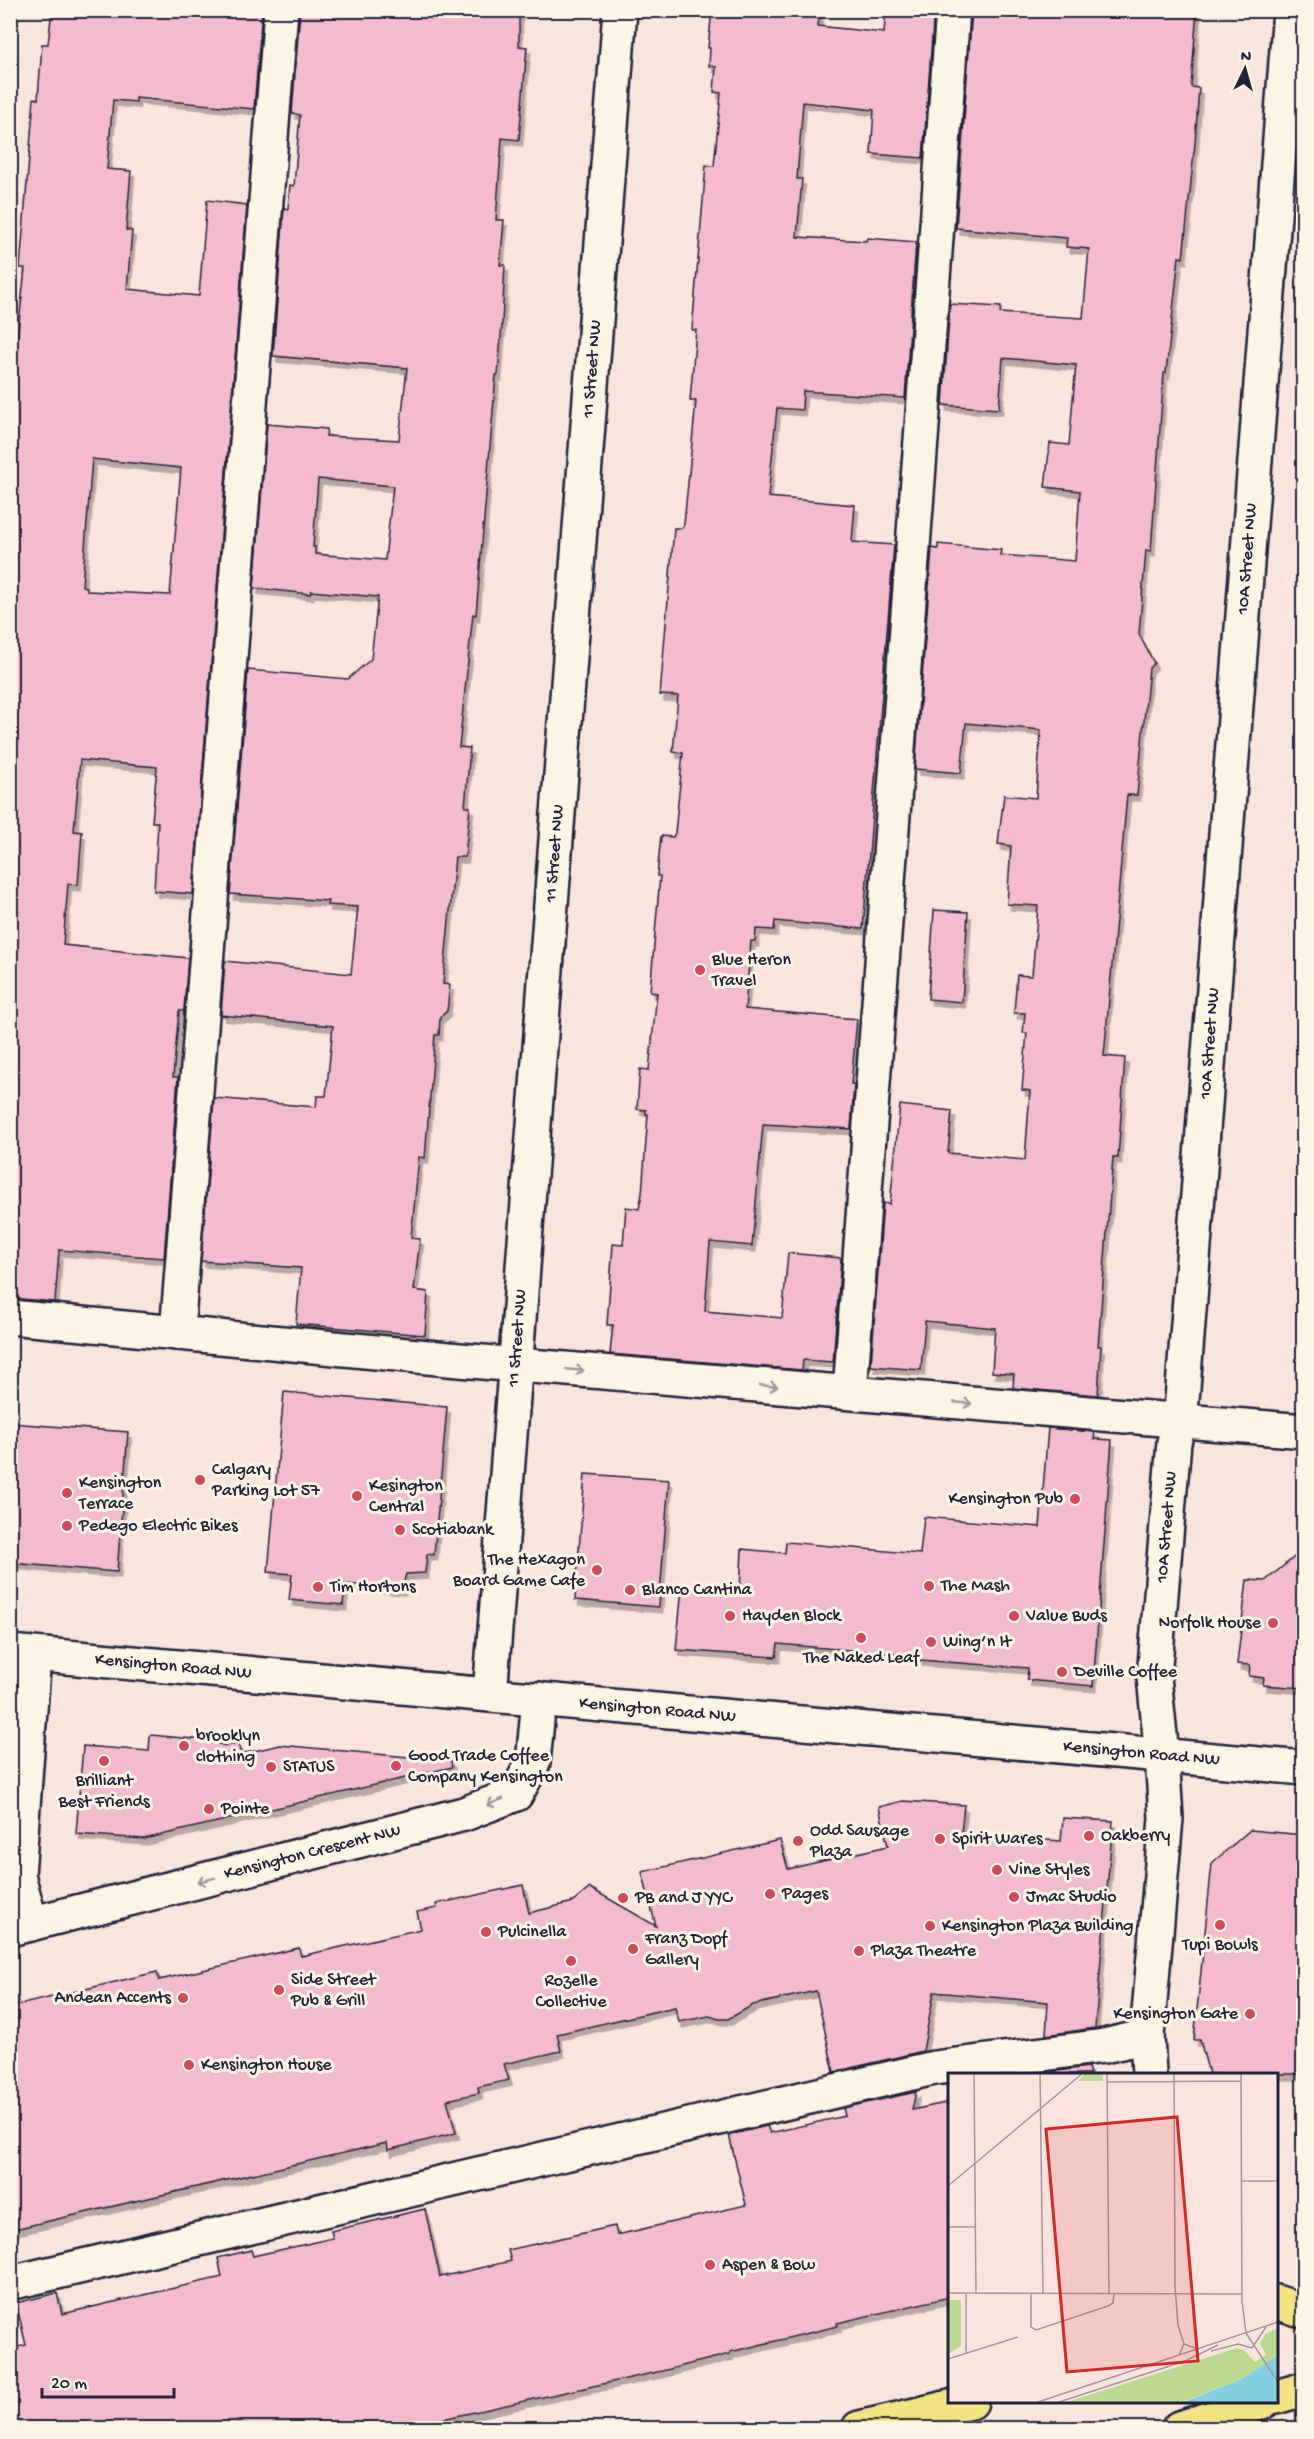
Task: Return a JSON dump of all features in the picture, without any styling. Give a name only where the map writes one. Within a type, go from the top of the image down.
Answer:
[{"type":"main road","points":[[1278,2303],[1304,2311]]},
{"type":"main road","points":[[1278,2328],[1304,2322]]},
{"type":"main road","points":[[1278,2396],[1304,2389]]},
{"type":"main road","points":[[858,2428],[967,2403]]},
{"type":"main road","points":[[1179,2428],[1261,2403]]},
{"type":"street","points":[[177,1333],[281,10]]},
{"type":"street","name":"11 Street NW","points":[[490,1695],[620,10]]},
{"type":"street","points":[[850,1392],[953,10]]},
{"type":"street","name":"10A Street NW","points":[[1149,2073],[1147,2036],[1166,1818],[1154,1677],[1174,1442],[1180,1421],[1290,10]]},
{"type":"street","points":[[10,1317],[517,1365],[1304,1431]]},
{"type":"street","points":[[21,1926],[18,1875],[22,1654]]},
{"type":"street","name":"Kensington Road NW","points":[[22,1654],[1304,1768]]},
{"type":"street","name":"Kensington Crescent NW","points":[[21,1926],[464,1814],[516,1794],[533,1763],[539,1700]]},
{"type":"street","points":[[10,2283],[934,2068],[1104,2046],[1147,2036]]},
{"type":"building","points":[[52,10],[262,10],[254,109],[136,98],[136,102],[113,100],[107,169],[131,171],[126,230],[132,231],[127,289],[199,296],[207,200],[247,205],[193,894],[154,891],[158,822],[152,822],[157,767],[80,760],[74,831],[82,832],[78,885],[68,884],[63,945],[188,958],[184,1011],[179,1011],[173,1077],[178,1077],[164,1258],[59,1250],[55,1302],[10,1298],[10,341],[17,342],[25,268],[20,268],[34,98],[38,99],[42,44],[48,44]],"holes":[[[92,459],[181,468],[170,595],[87,591],[87,587],[82,586]]]},
{"type":"building","points":[[300,10],[519,10],[519,46],[527,47],[519,140],[502,138],[496,220],[504,220],[500,265],[505,265],[502,323],[476,615],[473,614],[459,747],[470,748],[465,807],[470,807],[465,857],[455,857],[443,984],[450,985],[447,1011],[440,1017],[439,1035],[435,1035],[425,1158],[419,1157],[411,1238],[420,1239],[414,1290],[428,1292],[425,1335],[296,1324],[301,1268],[201,1261],[214,1098],[316,1107],[317,1096],[326,1096],[333,1026],[221,1015],[225,961],[351,974],[358,907],[327,905],[328,901],[230,894],[248,670],[348,679],[371,659],[378,597],[311,591],[310,594],[254,588],[267,424],[327,429],[326,436],[399,440],[407,368],[273,356],[284,208],[288,209],[290,185],[294,186],[300,115],[292,113]],"holes":[[[318,479],[393,486],[385,560],[315,554],[315,547],[313,547]]]},
{"type":"building","points":[[712,10],[820,10],[818,26],[884,33],[886,10],[934,10],[923,158],[871,154],[874,110],[803,102],[797,179],[802,179],[797,237],[866,241],[867,238],[916,242],[905,398],[803,391],[802,410],[777,408],[768,497],[855,505],[852,542],[894,545],[863,929],[775,921],[774,930],[756,929],[755,941],[751,941],[745,1009],[857,1019],[851,1084],[854,1084],[851,1129],[763,1124],[752,1246],[710,1242],[705,1311],[782,1318],[788,1253],[841,1258],[833,1362],[803,1360],[802,1370],[610,1354],[613,1325],[607,1325],[613,1244],[623,1245],[626,1207],[639,1209],[642,1194],[648,1114],[646,1110],[637,1109],[640,1069],[649,1070],[657,993],[650,992],[660,876],[657,876],[661,836],[673,837],[675,833],[683,753],[673,752],[678,696],[660,695],[674,528],[682,528],[684,524],[696,401],[690,401],[696,330],[692,330],[706,165],[714,166],[721,93],[714,92],[716,67],[709,66],[710,48],[708,48]]},
{"type":"building","points":[[972,10],[1197,10],[1191,87],[1199,88],[1195,143],[1183,258],[1179,257],[1166,373],[1164,373],[1151,551],[1146,550],[1139,634],[1154,663],[1149,668],[1137,795],[1127,795],[1104,1056],[1125,1058],[1118,1158],[1113,1157],[1098,1346],[1101,1346],[1098,1395],[1013,1388],[1014,1374],[992,1372],[995,1328],[925,1321],[921,1370],[871,1366],[883,1203],[890,1204],[900,1105],[952,1111],[948,1153],[1025,1160],[1030,1091],[1022,1090],[1027,1033],[1023,1033],[1025,1013],[1014,1013],[1017,975],[1032,976],[1038,906],[1007,904],[1011,846],[998,844],[1004,795],[1036,798],[1041,730],[966,723],[961,773],[915,769],[932,548],[938,549],[938,544],[1001,550],[1000,555],[1075,561],[1080,491],[1045,487],[1050,443],[1069,445],[1076,365],[1003,358],[999,409],[943,405],[950,304],[1001,307],[1000,313],[1083,318],[1089,249],[1066,247],[1067,238],[956,228]]},
{"type":"building","points":[[934,910],[968,912],[962,1002],[928,999]]},
{"type":"building","name":"Kesington Central","points":[[284,1392],[447,1407],[434,1555],[427,1554],[425,1573],[406,1574],[402,1589],[345,1584],[343,1605],[289,1600],[292,1574],[268,1572]]},
{"type":"building","name":"Kensington Terrace","points":[[10,1423],[128,1432],[117,1572],[10,1563]]},
{"type":"building","points":[[1048,1428],[1095,1432],[1094,1439],[1112,1440],[1093,1686],[1027,1680],[1028,1668],[919,1660],[919,1656],[778,1644],[776,1657],[676,1650],[682,1588],[740,1592],[742,1549],[785,1553],[786,1542],[920,1554],[924,1517],[1040,1527]]},
{"type":"building","points":[[585,1474],[669,1480],[659,1607],[575,1600]]},
{"type":"building","name":"Norfolk House","points":[[1304,1549],[1304,1688],[1263,1685],[1264,1678],[1249,1676],[1250,1665],[1237,1664],[1247,1580],[1265,1581]]},
{"type":"building","name":"Pointe","points":[[150,1735],[205,1740],[226,1746],[238,1743],[241,1754],[280,1745],[451,1761],[452,1767],[144,1839],[76,1834],[83,1746],[149,1751]]},
{"type":"building","points":[[903,1801],[964,1805],[961,1834],[1061,1841],[1063,1818],[1113,1821],[1095,2028],[1046,2035],[1048,2002],[934,1992],[923,2051],[834,2072],[816,1991],[753,2005],[728,2019],[709,2016],[679,2022],[675,2007],[557,2034],[561,2051],[504,2064],[509,2080],[478,2087],[479,2093],[447,2100],[456,2133],[388,2150],[387,2143],[10,2230],[10,2007],[157,1972],[159,1980],[299,1948],[301,1956],[421,1929],[417,1912],[437,1908],[436,1904],[523,1885],[529,1913],[573,1902],[590,1888],[656,1926],[642,1872],[780,1840],[788,1869],[888,1846],[879,1807]]},
{"type":"building","name":"Kensington Gate","points":[[1250,1830],[1304,1835],[1304,2074],[1209,2073],[1200,2040],[1194,2040],[1212,1863]]},
{"type":"building","points":[[1088,2067],[1090,2073],[1043,2073]]},
{"type":"building","name":"Aspen & Bow","points":[[916,2092],[912,2110],[948,2102],[948,2297],[837,2323],[838,2326],[662,2371],[401,2428],[10,2428],[10,2349],[26,2345],[16,2303],[57,2293],[62,2314],[222,2277],[218,2258],[251,2250],[253,2256],[333,2238],[331,2231],[425,2209],[440,2277],[511,2261],[508,2250],[615,2226],[617,2235],[746,2205],[729,2135],[767,2126],[770,2133],[845,2116],[843,2108]]},
{"type":"place","name":"Blue Heron Travel","points":[[700,970]]},
{"type":"place","name":"Calgary Parking Lot 57","points":[[200,1480]]},
{"type":"place","name":"Kensington Terrace","points":[[67,1493]]},
{"type":"place","name":"Kesington Central","points":[[357,1496]]},
{"type":"place","name":"Kensington Pub","points":[[1075,1499]]},
{"type":"place","name":"Pedego Electric Bikes","points":[[67,1526]]},
{"type":"place","name":"Scotiabank","points":[[400,1530]]},
{"type":"place","name":"The Hexagon Board Game Cafe","points":[[597,1570]]},
{"type":"place","name":"The Mash","points":[[929,1586]]},
{"type":"place","name":"Tim Hortons","points":[[318,1587]]},
{"type":"place","name":"Blanco Cantina","points":[[630,1590]]},
{"type":"place","name":"Hayden Block","points":[[730,1616]]},
{"type":"place","name":"Value Buds","points":[[1014,1616]]},
{"type":"place","name":"Norfolk House","points":[[1273,1623]]},
{"type":"place","name":"The Naked Leaf","points":[[861,1638]]},
{"type":"place","name":"Wing’n It","points":[[931,1642]]},
{"type":"place","name":"Deville Coffee","points":[[1062,1672]]},
{"type":"place","name":"brooklyn clothing","points":[[184,1746]]},
{"type":"place","name":"Brilliant Best Friends","points":[[104,1761]]},
{"type":"place","name":"Good Trade Coffee Company Kensington","points":[[396,1766]]},
{"type":"place","name":"STATUS","points":[[271,1767]]},
{"type":"place","name":"Pointe","points":[[209,1809]]},
{"type":"place","name":"Oakberry","points":[[1089,1836]]},
{"type":"place","name":"Spirit Wares","points":[[940,1839]]},
{"type":"place","name":"Odd Sausage Plaza","points":[[798,1841]]},
{"type":"place","name":"Vine Styles","points":[[997,1870]]},
{"type":"place","name":"Pages","points":[[770,1894]]},
{"type":"place","name":"Jmac Studio","points":[[1014,1897]]},
{"type":"place","name":"PB and J YYC","points":[[623,1898]]},
{"type":"place","name":"Tupi Bowls","points":[[1220,1925]]},
{"type":"place","name":"Kensington Plaza Building","points":[[930,1926]]},
{"type":"place","name":"Pulcinella","points":[[486,1932]]},
{"type":"place","name":"Franz Dopf Gallery","points":[[633,1949]]},
{"type":"place","name":"Plaza Theatre","points":[[859,1951]]},
{"type":"place","name":"Rozelle Collective","points":[[571,1961]]},
{"type":"place","name":"Side Street Pub & Grill","points":[[279,1990]]},
{"type":"place","name":"Andean Accents","points":[[183,1998]]},
{"type":"place","name":"Kensington Gate","points":[[1250,2014]]},
{"type":"place","name":"Kensington House","points":[[189,2065]]},
{"type":"place","name":"Aspen & Bow","points":[[710,2265]]}]
